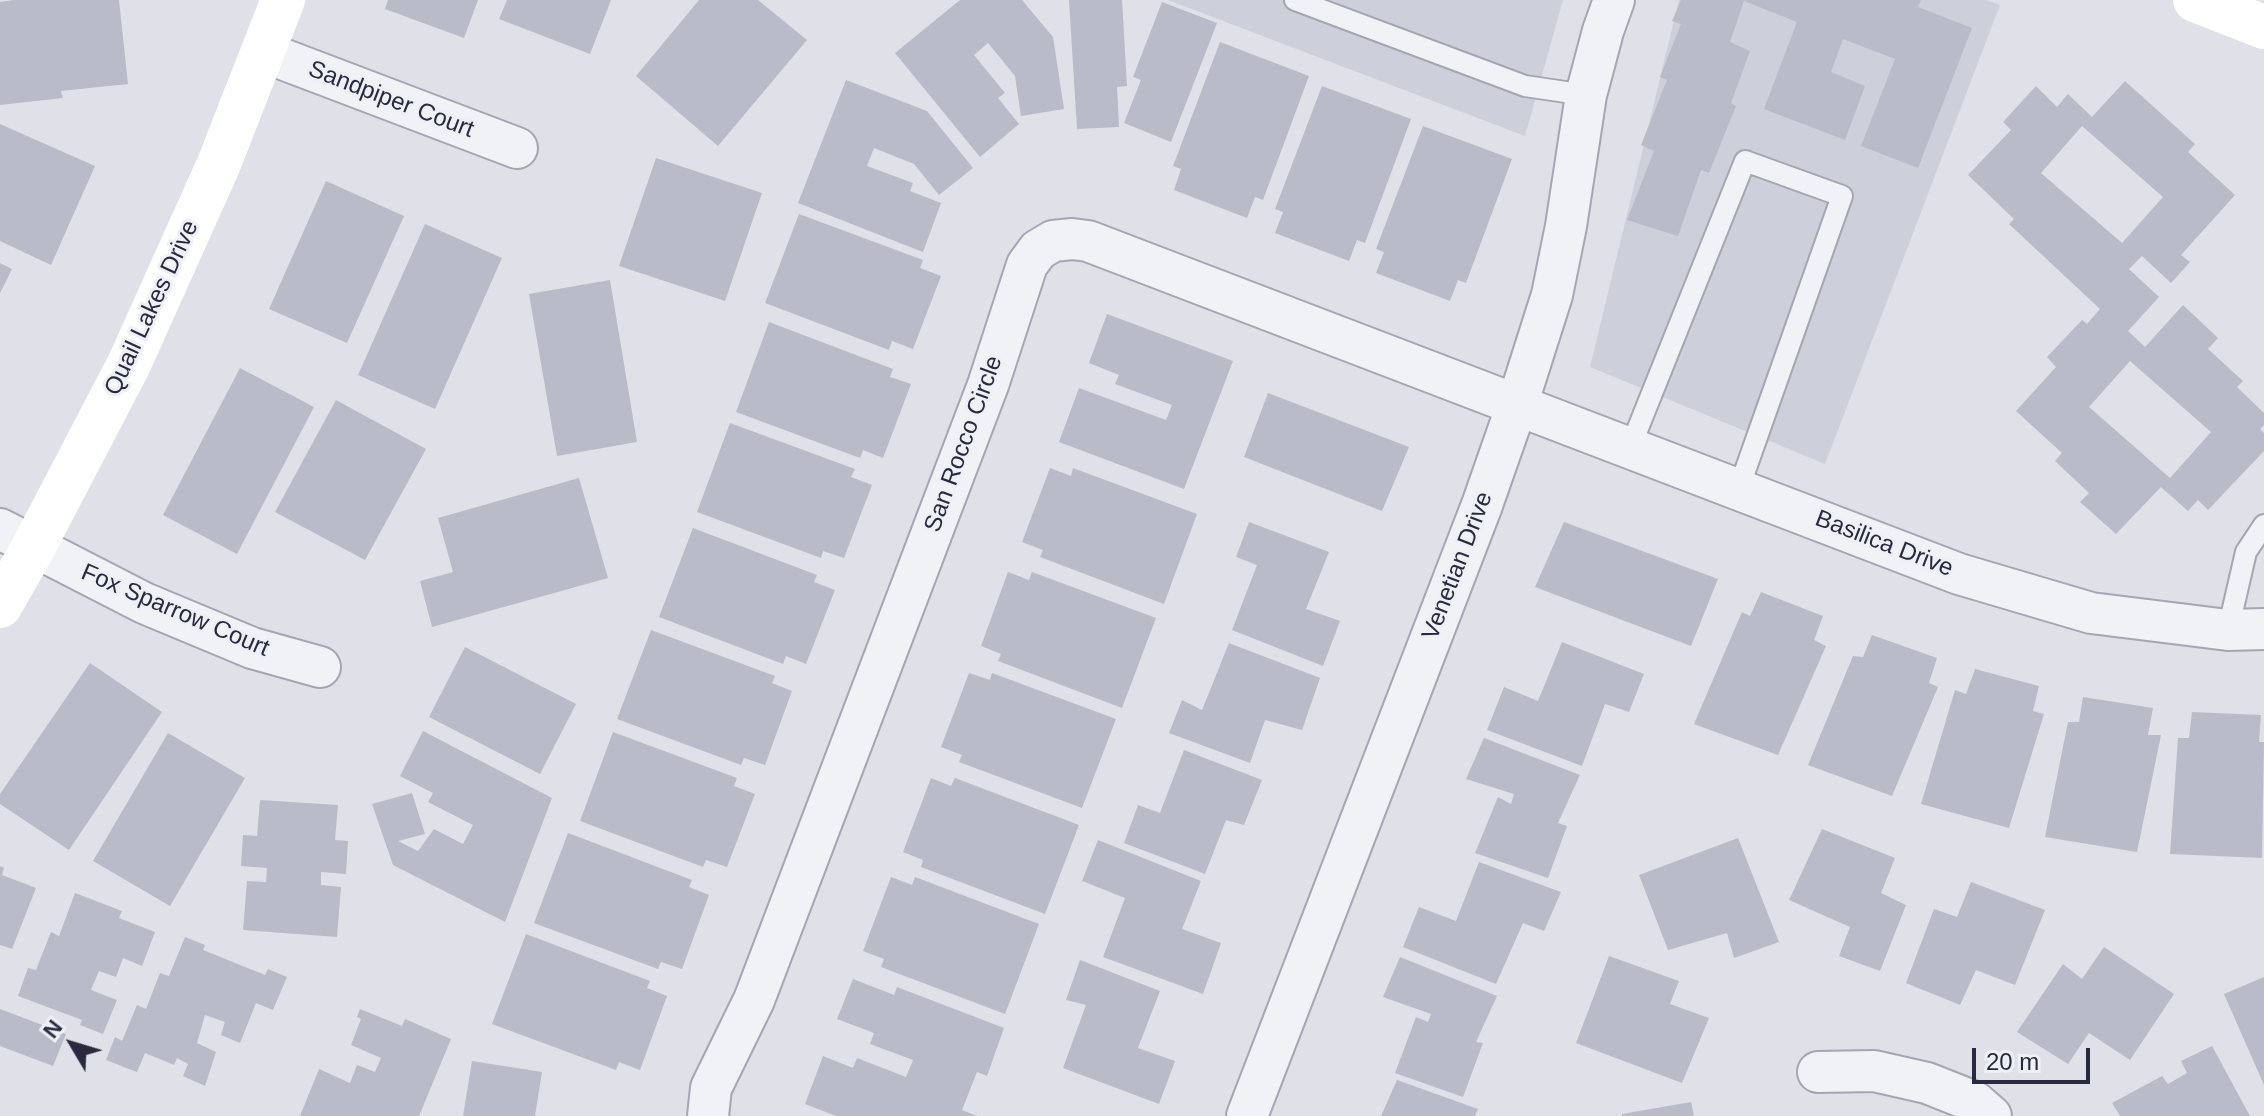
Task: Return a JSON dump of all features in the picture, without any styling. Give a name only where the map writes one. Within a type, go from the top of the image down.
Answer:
[{"type":"main road","name":"Quail Lakes Drive","points":[[0,606],[17,539],[129,364],[218,166],[283,0]]},
{"type":"main road","points":[[2195,0],[2264,27]]},
{"type":"street","name":"Venetian Drive","points":[[1247,1116],[1482,505],[1517,405],[1552,295],[1586,95],[1614,0]]},
{"type":"street","name":"Sandpiper Court","points":[[264,52],[517,148]]},
{"type":"street","name":"San Rocco Circle","points":[[708,1116],[711,1088],[754,1000],[988,385],[1027,265],[1038,250],[1053,241],[1088,241],[1517,405]]},
{"type":"street","name":"Basilica Drive","points":[[1517,405],[1959,574],[2091,613],[2246,630]]},
{"type":"street","name":"Fox Sparrow Court","points":[[17,539],[144,603],[252,648],[320,667]]},
{"type":"street","points":[[1818,1072],[1874,1071],[1927,1083],[1975,1102],[1991,1116]]},
{"type":"lane","points":[[1295,0],[1525,86],[1586,95]]},
{"type":"lane","points":[[1630,448],[1745,161],[1842,196],[1739,488]]},
{"type":"lane","points":[[2246,630],[2246,552],[2264,525]]},
{"type":"shaded area","points":[[1168,0],[1563,0],[1525,136]]},
{"type":"shaded area","points":[[1679,0],[1986,0],[2000,5],[1825,464],[1590,367]]},
{"type":"building","points":[[119,0],[128,84],[61,91],[63,98],[0,105],[0,2]]},
{"type":"building","points":[[388,0],[478,0],[464,38],[385,9]]},
{"type":"building","points":[[507,0],[611,0],[590,54],[499,19]]},
{"type":"building","points":[[699,0],[758,0],[807,40],[718,146],[636,76]]},
{"type":"building","points":[[960,0],[1022,0],[1053,37],[1064,109],[1021,116],[1015,76],[988,43],[974,55],[1005,93],[998,98],[1019,124],[980,157],[895,53]]},
{"type":"building","points":[[1069,0],[1122,0],[1127,86],[1117,87],[1119,127],[1077,129]]},
{"type":"building","points":[[1681,0],[1921,0],[1918,7],[1972,28],[1918,168],[1861,146],[1895,59],[1843,39],[1831,72],[1865,86],[1845,140],[1764,109],[1797,22],[1744,1],[1730,42],[1750,51],[1731,103],[1736,106],[1709,173],[1701,170],[1678,236],[1627,220],[1654,151],[1641,145],[1667,80],[1660,77],[1681,24],[1672,21]]},
{"type":"building","points":[[1162,2],[1217,23],[1171,142],[1124,123],[1141,80],[1133,77]]},
{"type":"building","points":[[1220,42],[1309,76],[1263,200],[1255,197],[1247,218],[1174,190],[1181,169],[1173,166]]},
{"type":"building","points":[[846,80],[927,111],[973,168],[939,195],[914,164],[874,148],[867,166],[913,183],[910,191],[941,203],[923,252],[798,203]]},
{"type":"building","points":[[2125,81],[2195,144],[2188,152],[2235,195],[2181,255],[2190,262],[2171,283],[2142,256],[2129,269],[2159,297],[2128,331],[2145,347],[2183,305],[2218,338],[2208,349],[2243,381],[2237,387],[2264,413],[2264,425],[2260,429],[2264,433],[2264,451],[2208,510],[2198,500],[2188,511],[2161,487],[2116,534],[2080,502],[2089,493],[2055,461],[2062,453],[2016,411],[2056,367],[2047,357],[2082,320],[2087,324],[2100,309],[2009,224],[2014,219],[1968,175],[2011,130],[2003,122],[2036,86],[2057,107],[2068,94],[2092,117]],"holes":[[[2082,126],[2163,197],[2122,243],[2041,173]],[[2130,361],[2211,432],[2170,478],[2089,407]]]},
{"type":"building","points":[[1322,86],[1411,119],[1365,243],[1357,240],[1349,261],[1275,233],[1283,212],[1275,209]]},
{"type":"building","points":[[0,124],[95,166],[51,265],[0,241]]},
{"type":"building","points":[[1423,126],[1512,159],[1466,283],[1458,280],[1450,301],[1376,273],[1384,252],[1376,249]]},
{"type":"building","points":[[656,158],[762,193],[725,301],[619,266]]},
{"type":"building","points":[[326,181],[404,216],[347,343],[269,309]]},
{"type":"building","points":[[799,214],[923,260],[920,268],[941,276],[913,349],[892,341],[889,350],[765,303]]},
{"type":"building","points":[[425,224],[502,258],[435,409],[358,375]]},
{"type":"building","points":[[0,263],[12,269],[0,293]]},
{"type":"building","points":[[610,280],[637,442],[557,456],[529,294]]},
{"type":"building","points":[[1107,314],[1233,361],[1184,489],[1059,442],[1079,388],[1166,420],[1172,405],[1115,384],[1119,375],[1089,363]]},
{"type":"building","points":[[769,322],[893,369],[890,377],[911,384],[883,458],[863,450],[860,458],[736,412]]},
{"type":"building","points":[[240,368],[314,407],[237,554],[163,515]]},
{"type":"building","points":[[1268,393],[1409,447],[1382,511],[1244,457]]},
{"type":"building","points":[[336,400],[426,449],[365,560],[275,512]]},
{"type":"building","points":[[730,423],[855,469],[851,477],[872,485],[844,558],[823,551],[821,558],[697,512]]},
{"type":"building","points":[[1050,468],[1071,476],[1073,468],[1197,514],[1164,604],[1040,557],[1043,550],[1022,542]]},
{"type":"building","points":[[579,478],[608,578],[432,627],[420,581],[453,572],[438,518]]},
{"type":"building","points":[[1249,522],[1329,552],[1306,609],[1340,621],[1323,666],[1232,630],[1257,565],[1236,557]]},
{"type":"building","points":[[1564,522],[1718,579],[1691,646],[1535,587]]},
{"type":"building","points":[[693,528],[817,575],[814,582],[835,590],[806,664],[786,656],[783,664],[659,617]]},
{"type":"building","points":[[1008,572],[1029,580],[1032,572],[1156,618],[1122,708],[998,661],[1001,654],[981,646]]},
{"type":"building","points":[[1761,592],[1823,616],[1814,640],[1826,646],[1778,755],[1694,724],[1742,612],[1750,616]]},
{"type":"building","points":[[651,630],[775,676],[772,683],[792,691],[765,765],[744,758],[741,765],[617,719]]},
{"type":"building","points":[[1872,635],[1937,658],[1929,683],[1938,687],[1892,796],[1808,765],[1853,656],[1863,657]]},
{"type":"building","points":[[1562,642],[1644,674],[1629,712],[1605,704],[1582,766],[1487,730],[1504,687],[1538,701]]},
{"type":"building","points":[[1229,643],[1320,678],[1302,730],[1265,720],[1250,763],[1169,733],[1182,700],[1202,710]]},
{"type":"building","points":[[465,647],[576,704],[540,774],[429,717]]},
{"type":"building","points":[[90,663],[162,712],[69,850],[0,804],[0,794]]},
{"type":"building","points":[[1975,669],[2039,686],[2033,711],[2044,714],[2009,828],[1921,804],[1955,690],[1966,694]]},
{"type":"building","points":[[969,673],[990,680],[992,673],[1116,719],[1082,808],[959,762],[962,755],[941,747]]},
{"type":"building","points":[[2083,697],[2153,708],[2148,735],[2161,735],[2137,852],[2045,837],[2068,722],[2079,722]]},
{"type":"building","points":[[2192,712],[2261,715],[2259,742],[2264,742],[2262,858],[2170,854],[2178,738],[2189,738]]},
{"type":"building","points":[[423,731],[552,798],[505,922],[393,865],[372,804],[412,793],[425,834],[398,841],[418,851],[434,829],[463,844],[473,825],[428,802],[433,793],[400,776]]},
{"type":"building","points":[[613,732],[737,778],[734,786],[755,794],[727,867],[706,860],[703,867],[580,821]]},
{"type":"building","points":[[168,733],[245,778],[170,906],[93,861]]},
{"type":"building","points":[[1484,738],[1580,775],[1558,823],[1567,826],[1548,878],[1475,853],[1498,797],[1511,804],[1514,794],[1466,779]]},
{"type":"building","points":[[1184,750],[1262,780],[1244,825],[1226,820],[1205,874],[1124,843],[1138,805],[1160,813]]},
{"type":"building","points":[[931,778],[951,786],[955,778],[1079,825],[1045,914],[921,867],[923,860],[903,852]]},
{"type":"building","points":[[260,800],[338,805],[335,840],[348,841],[346,874],[321,872],[321,885],[341,887],[337,937],[243,930],[247,881],[266,882],[267,868],[241,866],[243,835],[257,836]]},
{"type":"building","points":[[1822,829],[1895,858],[1881,893],[1906,905],[1880,971],[1839,956],[1850,927],[1789,900]]},
{"type":"building","points":[[568,833],[692,880],[689,887],[709,895],[682,969],[661,962],[658,969],[534,923]]},
{"type":"building","points":[[1738,838],[1779,942],[1734,958],[1727,933],[1668,950],[1639,875]]},
{"type":"building","points":[[1098,840],[1201,881],[1182,929],[1221,943],[1203,994],[1103,957],[1125,898],[1082,881]]},
{"type":"building","points":[[1479,862],[1561,892],[1544,931],[1523,923],[1496,984],[1403,947],[1419,907],[1456,921]]},
{"type":"building","points":[[0,866],[4,868],[2,875],[36,888],[12,949],[0,945]]},
{"type":"building","points":[[891,877],[912,885],[915,877],[1039,924],[1005,1014],[881,967],[884,959],[863,951]]},
{"type":"building","points":[[1971,882],[2045,910],[2015,985],[1976,970],[1960,1005],[1906,983],[1934,909],[1957,917]]},
{"type":"building","points":[[75,893],[122,911],[119,918],[155,932],[142,966],[123,958],[116,977],[99,971],[91,990],[117,1000],[103,1034],[80,1025],[82,1020],[18,996],[28,968],[36,970],[51,932],[59,936]]},
{"type":"building","points":[[526,934],[650,981],[647,988],[667,996],[640,1070],[619,1062],[616,1070],[492,1024]]},
{"type":"building","points":[[185,937],[205,945],[203,950],[265,975],[268,969],[287,977],[273,1010],[256,1003],[240,1043],[221,1035],[225,1022],[205,1015],[197,1043],[216,1052],[205,1086],[183,1076],[188,1064],[177,1058],[174,1065],[145,1053],[137,1072],[106,1060],[115,1037],[122,1041],[137,1005],[146,1009],[160,973],[169,976]]},
{"type":"building","points":[[2104,947],[2174,994],[2130,1060],[2089,1033],[2068,1064],[2017,1032],[2063,964],[2082,979]]},
{"type":"building","points":[[1609,956],[1679,981],[1670,1004],[1709,1018],[1682,1083],[1576,1043]]},
{"type":"building","points":[[1400,957],[1497,996],[1476,1042],[1483,1043],[1463,1097],[1395,1073],[1416,1017],[1428,1022],[1431,1014],[1383,997]]},
{"type":"building","points":[[1080,960],[1160,991],[1138,1048],[1175,1061],[1159,1104],[1063,1068],[1086,1005],[1066,1000]]},
{"type":"building","points":[[2264,977],[2264,1085],[2224,994]]},
{"type":"building","points":[[853,979],[894,995],[897,987],[1004,1028],[987,1076],[977,1072],[962,1110],[977,1116],[836,1116],[805,1104],[823,1056],[853,1068],[857,1058],[906,1077],[913,1060],[870,1044],[874,1033],[837,1019]]},
{"type":"building","points":[[0,1009],[66,1034],[53,1066],[0,1046]]},
{"type":"building","points":[[360,1009],[402,1026],[405,1019],[451,1039],[419,1116],[300,1116],[319,1069],[350,1083],[357,1065],[375,1072],[381,1058],[351,1045],[361,1019],[357,1017]]},
{"type":"building","points":[[2212,1046],[2250,1116],[2120,1116],[2112,1103],[2162,1076],[2168,1084],[2187,1073],[2181,1061]]},
{"type":"building","points":[[472,1061],[542,1072],[535,1116],[463,1116]]},
{"type":"building","points":[[1397,1080],[1478,1109],[1475,1116],[1381,1116]]},
{"type":"building","points":[[1691,1102],[1694,1116],[1622,1116],[1622,1114]]}]
